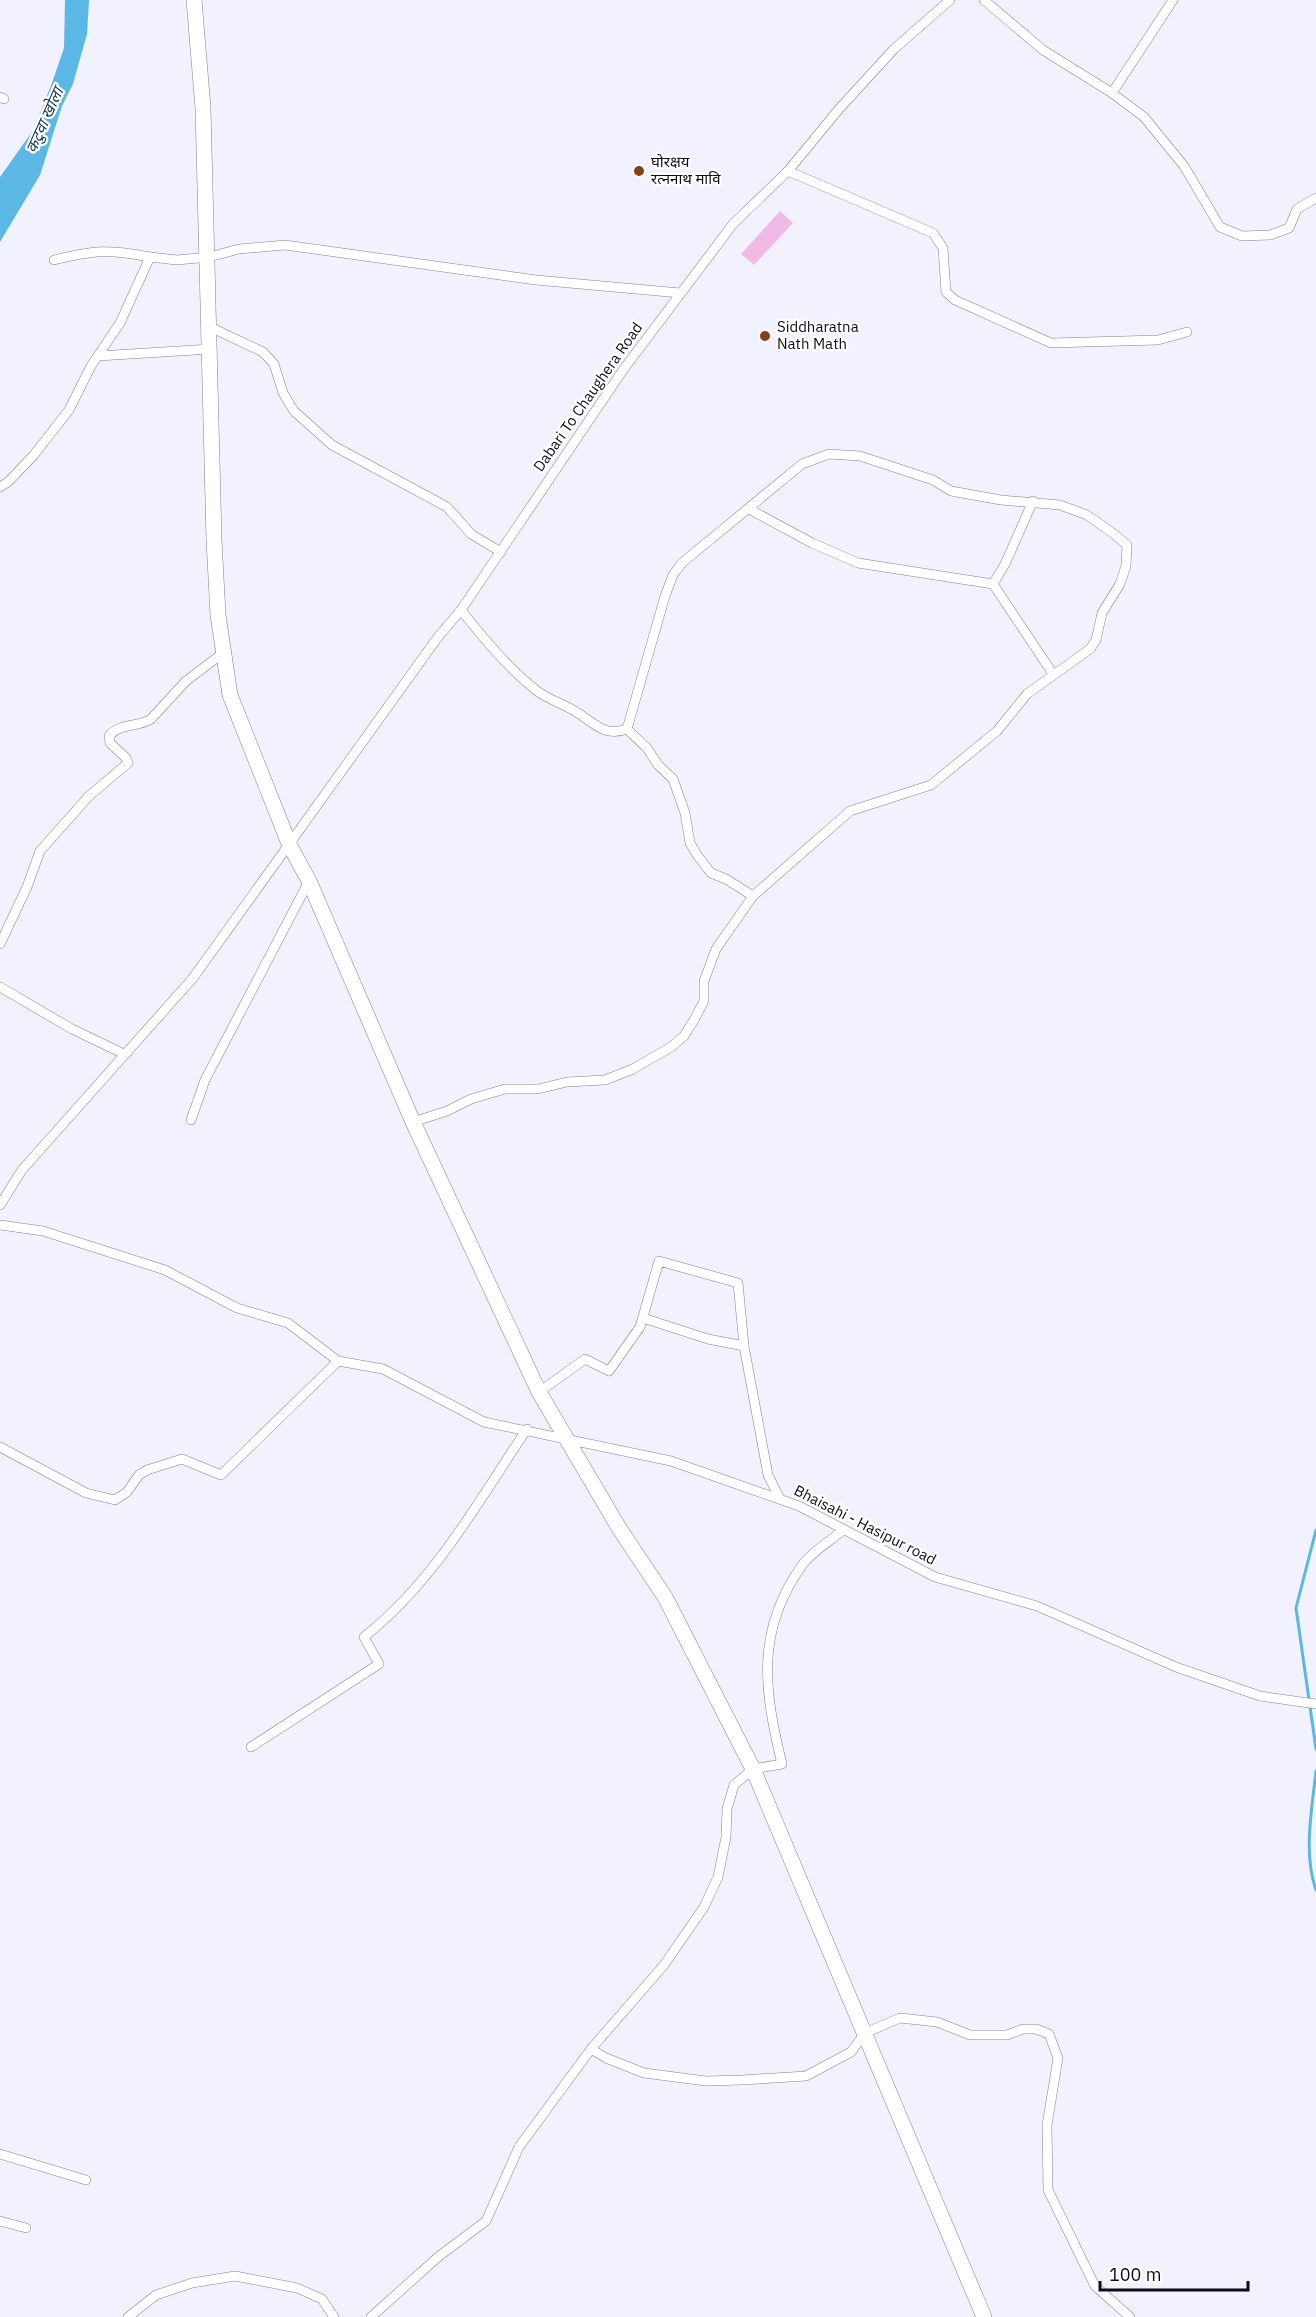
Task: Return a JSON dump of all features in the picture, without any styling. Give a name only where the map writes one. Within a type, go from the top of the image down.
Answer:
[{"type":"main road","points":[[194,0],[203,108],[209,257],[214,540],[223,653],[230,695],[290,846],[309,881],[412,1122],[539,1392],[683,1629],[753,1769],[984,2317]]},
{"type":"street","name":"Dabari To Chaughera Road","points":[[0,1205],[22,1170],[193,978],[438,637],[461,610],[623,369],[733,224],[788,171],[839,109],[894,49],[950,0]]},
{"type":"street","points":[[984,0],[1043,50],[1113,93],[1144,117],[1184,166],[1220,227],[1242,236],[1270,235],[1289,228],[1297,209],[1316,198]]},
{"type":"street","points":[[1113,93],[1173,0]]},
{"type":"street","points":[[788,171],[933,233],[943,248],[946,292],[955,300],[1051,343],[1158,340],[1187,332]]},
{"type":"street","points":[[54,260],[93,250],[115,250],[177,260],[209,257],[239,249],[285,245],[513,277],[680,293]]},
{"type":"street","points":[[0,487],[8,482],[33,456],[69,410],[98,356],[120,323],[150,257]]},
{"type":"street","points":[[210,327],[263,352],[274,364],[283,393],[294,411],[332,445],[447,507],[471,534],[501,552]]},
{"type":"street","points":[[98,356],[211,349]]},
{"type":"street","points":[[412,1122],[447,1111],[471,1099],[506,1089],[538,1089],[567,1082],[605,1080],[650,1060],[671,1047],[684,1036],[694,1020],[704,1001],[704,981],[716,949],[753,896],[850,811],[931,785],[938,780],[997,731],[1027,694],[1090,649],[1096,640],[1102,613],[1120,584],[1128,552],[1126,545],[1087,515],[1060,505],[1001,500],[951,491],[933,480],[860,456],[829,454],[802,464],[695,551],[673,575],[627,729]]},
{"type":"street","points":[[993,584],[1005,564],[1033,501]]},
{"type":"street","points":[[749,509],[812,543],[858,563],[993,584],[1053,674]]},
{"type":"street","points":[[461,610],[486,642],[538,693],[576,711],[603,731],[617,733],[627,729]]},
{"type":"street","points":[[0,944],[27,887],[40,851],[89,796],[128,763],[110,742],[109,736],[116,728],[144,723],[151,719],[186,681],[223,653]]},
{"type":"street","points":[[627,729],[647,747],[658,765],[673,779],[685,813],[690,843],[697,855],[711,873],[726,879],[753,896]]},
{"type":"street","points":[[191,1120],[205,1080],[309,881]]},
{"type":"street","points":[[0,987],[72,1029],[124,1054]]},
{"type":"street","points":[[0,1225],[43,1231],[165,1270],[237,1308],[288,1323],[338,1361],[221,1475],[182,1459],[147,1470],[139,1475],[127,1492],[115,1500],[78,1489],[0,1447]]},
{"type":"street","points":[[539,1392],[585,1359],[609,1371],[640,1327],[659,1261],[738,1282],[744,1346],[768,1475],[780,1499]]},
{"type":"street","points":[[643,1318],[708,1339],[744,1346]]},
{"type":"street","name":"Bhaisahi - Hasipur road","points":[[338,1361],[383,1369],[484,1422],[527,1429],[567,1440],[671,1461],[780,1499],[935,1577],[1037,1606],[1176,1667],[1260,1696],[1316,1704]]},
{"type":"street","points":[[251,1747],[379,1664],[364,1636],[389,1617],[418,1588],[449,1547],[527,1429]]},
{"type":"street","points":[[371,2317],[438,2257],[486,2221],[519,2147],[591,2049],[664,1965],[704,1907],[718,1877],[726,1837],[727,1809],[734,1785],[753,1769],[782,1764],[766,1686],[769,1637],[781,1603],[804,1563],[842,1531]]},
{"type":"street","points":[[591,2049],[606,2058],[644,2073],[706,2081],[742,2080],[806,2076],[851,2052],[866,2033],[900,2018],[937,2022],[970,2035],[1007,2035],[1023,2029],[1036,2029],[1049,2034],[1058,2058],[1047,2125],[1048,2190],[1095,2286],[1130,2317]]},
{"type":"street","points":[[0,2154],[86,2180]]},
{"type":"street","points":[[0,2221],[26,2228]]},
{"type":"street","points":[[128,2317],[156,2295],[192,2283],[235,2276],[297,2288],[322,2299],[334,2317]]},
{"type":"shaded area","points":[[780,211],[793,223],[754,265],[741,254]]},
{"type":"water","name":"कटुवा खोला","points":[[65,0],[89,0],[87,34],[73,84],[62,106],[40,175],[0,242],[0,177],[34,129],[52,83],[64,48]]},
{"type":"waterway","points":[[1316,1530],[1296,1608],[1316,1749]]},
{"type":"waterway","points":[[1316,1771],[1309,1846],[1316,1890]]},
{"type":"place","name":"घोरक्षय रत्ननाथ मावि","points":[[639,171]]},
{"type":"place","name":"Siddharatna Nath Math","points":[[765,336]]}]
